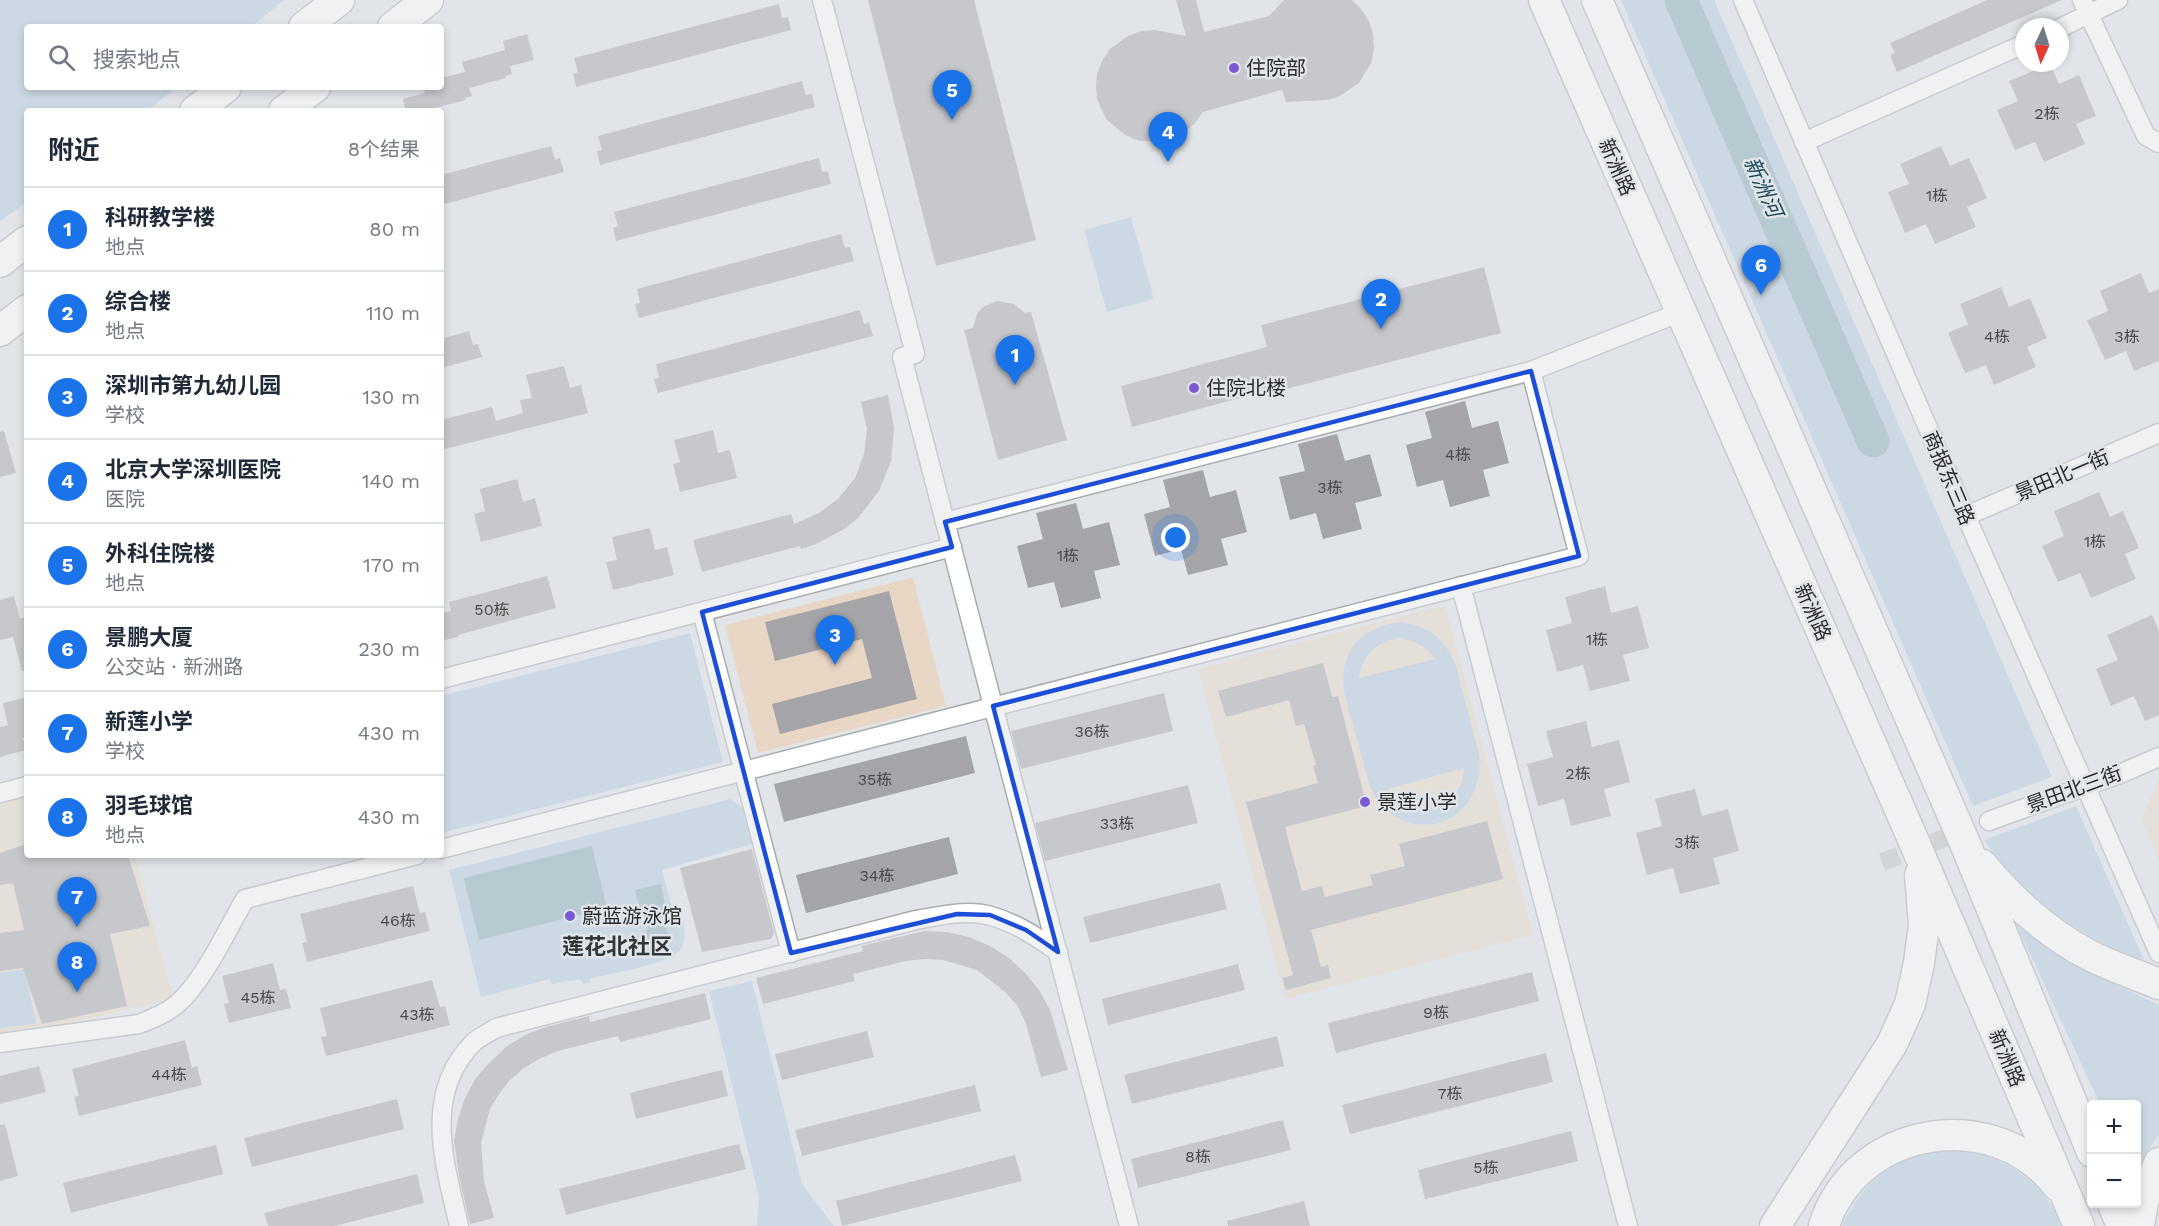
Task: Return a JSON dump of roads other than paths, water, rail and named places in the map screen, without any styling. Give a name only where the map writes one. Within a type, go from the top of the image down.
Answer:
[{"type":"main road","points":[[308,24],[339,0]]},
{"type":"main road","points":[[397,24],[428,0]]},
{"type":"main road","name":"新洲路","points":[[1544,0],[1912,837],[2076,1218]]},
{"type":"main road","points":[[1597,0],[1964,841],[2087,1142]]},
{"type":"main road","points":[[199,108],[222,90]]},
{"type":"main road","points":[[288,108],[311,90]]},
{"type":"main road","points":[[0,262],[24,243]]},
{"type":"main road","points":[[0,331],[24,312]]},
{"type":"main road","points":[[1775,1226],[1892,1044],[1910,1004],[1924,925],[1922,880],[1912,837]]},
{"type":"main road","points":[[1964,841],[1978,861],[2012,898],[2050,930],[2092,956],[2159,984]]},
{"type":"main road","points":[[1824,1226],[1843,1188],[1869,1162],[1902,1143],[1938,1135],[1975,1136],[2010,1147],[2025,1156],[2053,1180],[2076,1218]]},
{"type":"main road","points":[[2139,1226],[2143,1201],[2159,1163]]},
{"type":"main road","points":[[2115,1208],[2122,1226]]},
{"type":"street","points":[[822,0],[915,354],[902,357],[1129,1226]]},
{"type":"street","name":"商报东三路","points":[[1743,0],[1966,516],[2159,953]]},
{"type":"street","points":[[2069,21],[2085,8],[2118,0]]},
{"type":"street","points":[[2085,8],[2146,136],[2159,142]]},
{"type":"street","points":[[1804,142],[2015,48]]},
{"type":"street","points":[[945,522],[1531,371],[1681,312]]},
{"type":"street","points":[[444,848],[1579,556],[1531,371]]},
{"type":"street","name":"景田北一街","points":[[1966,516],[2159,433]]},
{"type":"street","points":[[444,678],[952,547]]},
{"type":"street","points":[[1461,586],[1628,1226]]},
{"type":"street","points":[[702,612],[791,952]]},
{"type":"street","name":"景田北三街","points":[[1989,821],[2122,773],[2159,757]]},
{"type":"street","points":[[0,793],[24,787]]},
{"type":"street","points":[[0,1043],[139,1024],[158,1017],[175,1006],[189,992],[245,899],[405,858]]},
{"type":"street","points":[[459,1226],[445,1163],[440,1123],[443,1094],[456,1066],[474,1042],[496,1028],[916,920],[957,914],[990,915],[1026,930],[1058,952]]},
{"type":"waterway","name":"新洲河","points":[[1681,0],[1873,441]]},
{"type":"tunnel","points":[[1882,862],[1989,821]]},
{"type":"place","name":"住院部","points":[[1234,68]]},
{"type":"place","name":"外科住院楼","points":[[952,120]]},
{"type":"place","name":"北京大学深圳医院","points":[[1168,162]]},
{"type":"place","name":"景鹏大厦","points":[[1761,295]]},
{"type":"place","name":"综合楼","points":[[1381,329]]},
{"type":"place","name":"科研教学楼","points":[[1015,385]]},
{"type":"place","name":"住院北楼","points":[[1194,388]]},
{"type":"place","name":"深圳市第九幼儿园","points":[[835,665]]},
{"type":"place","name":"景莲小学","points":[[1365,802]]},
{"type":"place","name":"蔚蓝游泳馆","points":[[570,916]]},
{"type":"place","name":"新莲小学","points":[[77,927]]},
{"type":"place","name":"羽毛球馆","points":[[77,992]]},
{"type":"district","name":"莲花北社区","points":[[617,946]]}]
